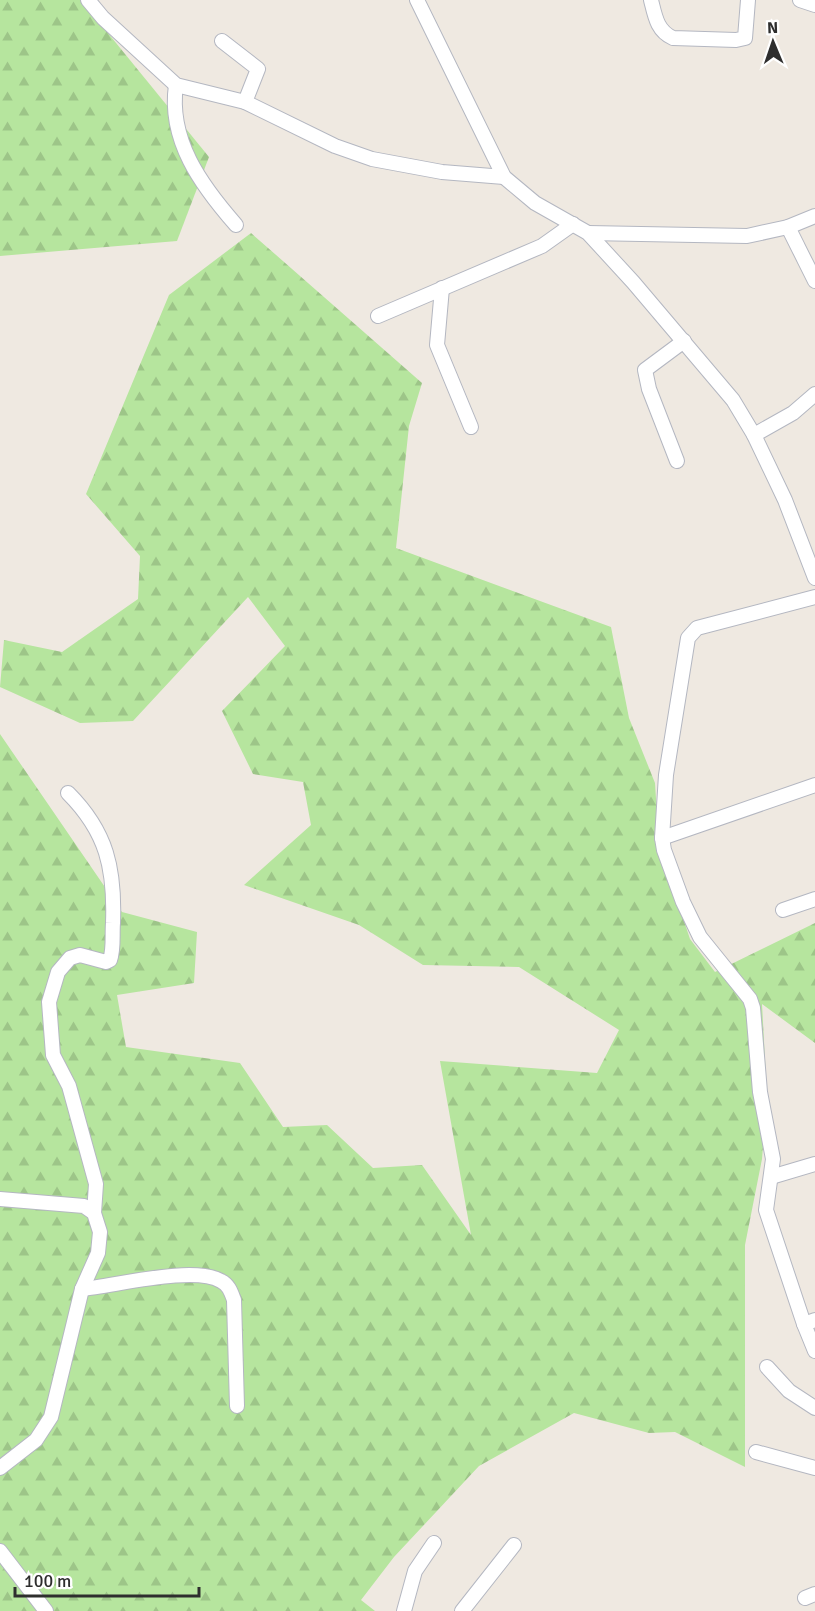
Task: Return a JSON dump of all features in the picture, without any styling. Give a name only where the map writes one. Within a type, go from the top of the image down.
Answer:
[{"type":"street","points":[[88,0],[104,18],[176,85],[245,102],[335,146],[372,159],[442,172],[504,177]]},
{"type":"street","points":[[417,0],[504,177],[535,203],[588,233],[733,400],[754,435],[799,532],[815,578]]},
{"type":"street","points":[[651,0],[657,22],[664,34],[673,38],[736,40],[745,38],[747,32],[748,0]]},
{"type":"street","points":[[222,41],[258,69],[245,102]]},
{"type":"street","points":[[176,85],[174,114],[191,164],[204,189],[236,225]]},
{"type":"street","points":[[588,233],[747,236],[788,227],[815,216]]},
{"type":"street","points":[[378,316],[542,246],[573,224]]},
{"type":"street","points":[[788,227],[815,281]]},
{"type":"street","points":[[442,288],[437,345],[471,427]]},
{"type":"street","points":[[677,461],[649,389],[645,370],[684,341]]},
{"type":"street","points":[[754,435],[793,413],[815,394]]},
{"type":"street","points":[[815,597],[697,628],[688,638],[666,775],[662,838],[683,902],[700,937],[750,999],[753,1008],[760,1092],[773,1159],[766,1210],[810,1322],[815,1351]]},
{"type":"street","points":[[662,838],[815,785]]},
{"type":"street","points":[[0,1468],[36,1440],[51,1417],[82,1289],[93,1266],[100,1240],[93,1213],[96,1184],[69,1086],[53,1055],[49,1002],[58,972],[70,958],[80,955],[106,962],[110,960],[114,887],[103,844],[88,813],[68,793]]},
{"type":"street","points":[[783,910],[815,899]]},
{"type":"street","points":[[771,1177],[815,1164]]},
{"type":"street","points":[[0,1199],[84,1206],[93,1213]]},
{"type":"street","points":[[82,1289],[166,1276],[207,1276],[220,1280],[228,1286],[234,1300],[237,1406]]},
{"type":"street","points":[[767,1367],[789,1391],[815,1408]]},
{"type":"street","points":[[756,1452],[815,1468]]},
{"type":"street","points":[[404,1611],[415,1571],[434,1544]]},
{"type":"street","points":[[462,1611],[514,1545]]},
{"type":"street","points":[[0,1551],[46,1611]]},
{"type":"green space","points":[[0,0],[81,0],[209,157],[177,241],[0,256]]},
{"type":"green space","points":[[251,233],[422,383],[409,426],[396,548],[611,627],[629,718],[655,783],[659,846],[690,939],[715,972],[815,923],[815,1043],[762,1004],[767,1097],[762,1159],[745,1245],[745,1467],[675,1432],[649,1433],[574,1413],[479,1466],[394,1557],[361,1600],[375,1611],[0,1611],[0,734],[122,912],[197,932],[194,983],[117,995],[126,1047],[240,1063],[283,1127],[327,1125],[373,1168],[422,1165],[471,1235],[440,1061],[597,1073],[619,1030],[519,967],[423,965],[359,925],[244,885],[311,825],[303,782],[253,774],[222,711],[285,646],[248,597],[133,721],[80,723],[0,687],[4,640],[62,652],[138,599],[140,556],[86,494],[169,295]]}]
